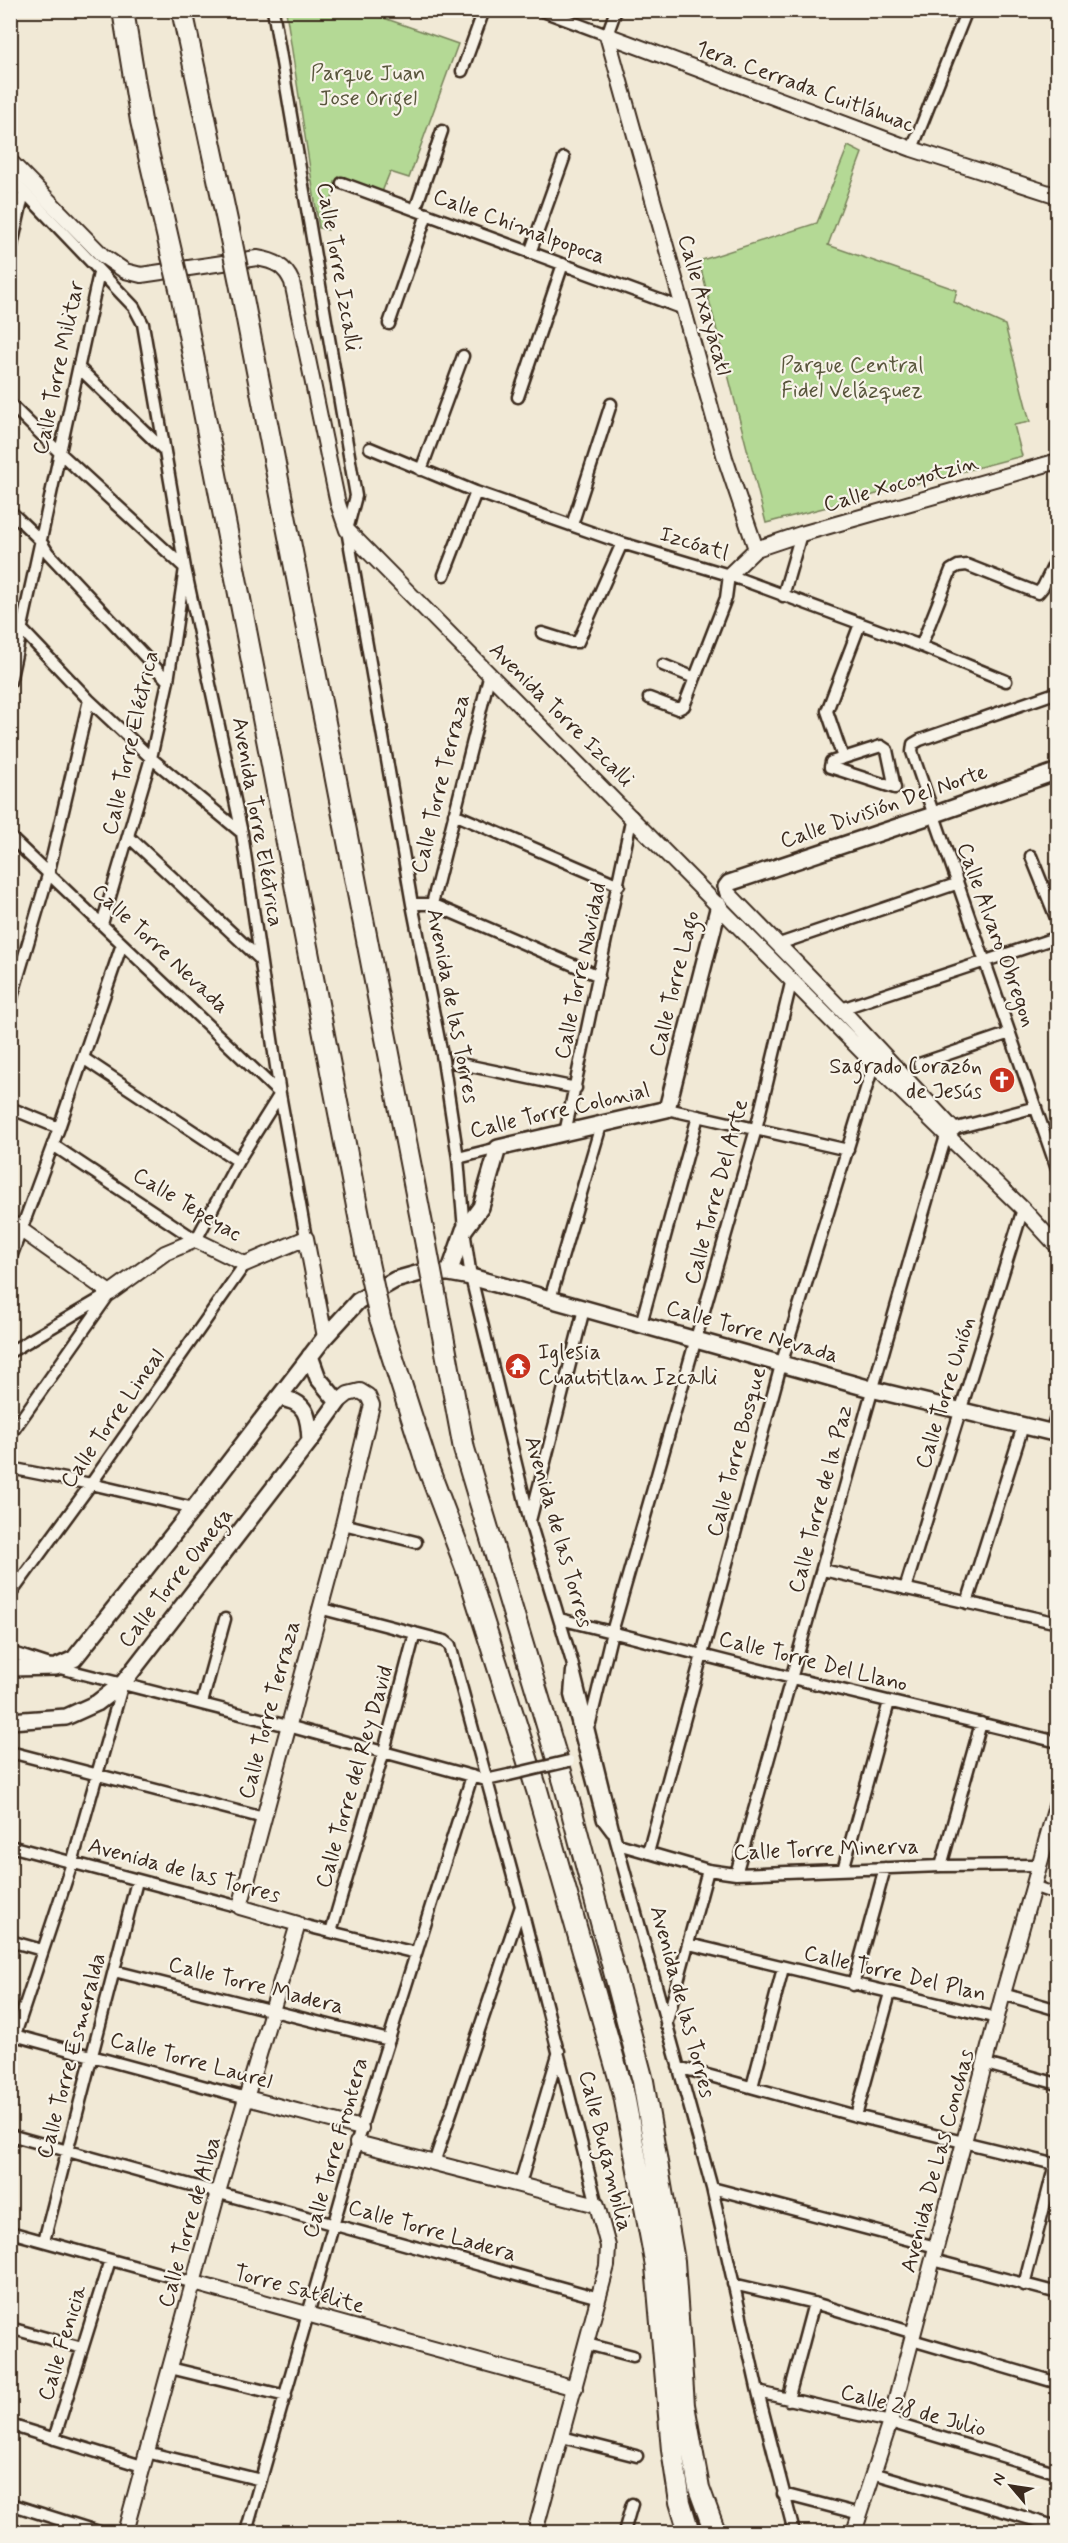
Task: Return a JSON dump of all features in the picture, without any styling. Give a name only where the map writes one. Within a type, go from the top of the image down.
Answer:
[{"type":"highway","points":[[123,10],[141,122],[181,293],[380,1318],[426,1465],[468,1573],[537,1790],[624,2095],[656,2266],[672,2451],[680,2502],[689,2532]]},
{"type":"highway","points":[[182,10],[240,283],[464,1449],[564,1782],[643,2081],[674,2261],[684,2405],[699,2488],[715,2532]]},
{"type":"main road","name":"Calle División Del Norte","points":[[726,887],[729,883],[1058,771]]},
{"type":"main road","name":"Calle Torre Lago","points":[[667,1109],[718,905]]},
{"type":"main road","name":"Calle Torre Colonial","points":[[498,1148],[602,1122],[667,1109]]},
{"type":"main road","points":[[449,1273],[464,1230],[481,1208],[498,1148]]},
{"type":"main road","name":"Calle Torre Nevada","points":[[325,1337],[358,1301],[395,1280],[420,1273],[449,1273],[471,1277],[871,1389],[1054,1433]]},
{"type":"main road","name":"Calle Torre Omega","points":[[10,1668],[56,1666],[74,1659],[87,1646],[325,1337]]},
{"type":"main road","points":[[310,1356],[318,1378],[338,1402]]},
{"type":"main road","points":[[278,1398],[288,1399],[304,1410],[309,1419],[310,1441]]},
{"type":"main road","name":"Calle Torre Omega","points":[[10,1721],[66,1717],[97,1703],[123,1683],[338,1402]]},
{"type":"street","name":"Calle Torre Izcalli","points":[[273,10],[356,496],[347,530]]},
{"type":"street","points":[[462,71],[484,10]]},
{"type":"street","name":"1era. Cerrada Cuitláhuac","points":[[540,10],[912,149],[1058,196]]},
{"type":"street","points":[[608,35],[616,10]]},
{"type":"street","points":[[912,149],[967,10]]},
{"type":"street","name":"Calle Axayácatl","points":[[608,35],[725,458],[756,549]]},
{"type":"street","points":[[415,210],[442,132]]},
{"type":"street","points":[[530,253],[564,158]]},
{"type":"street","name":"Avenida Torre Izcalli","points":[[10,161],[103,256],[125,271],[141,275],[257,258],[267,260],[286,270],[292,282],[338,504],[347,530],[874,1063],[949,1132],[1058,1247]]},
{"type":"street","points":[[10,177],[99,273]]},
{"type":"street","name":"Calle Chimalpopoca","points":[[342,183],[684,309]]},
{"type":"street","points":[[10,254],[24,192]]},
{"type":"street","points":[[389,324],[427,214]]},
{"type":"street","points":[[518,397],[564,264]]},
{"type":"street","name":"Avenida Torre Eléctrica","points":[[99,273],[140,315],[185,568],[242,833],[280,1094],[325,1337]]},
{"type":"street","name":"Calle Torre Militar","points":[[10,682],[99,273]]},
{"type":"street","points":[[421,470],[463,356]]},
{"type":"street","points":[[79,368],[164,450]]},
{"type":"street","points":[[10,404],[185,568]]},
{"type":"street","points":[[572,525],[611,404]]},
{"type":"street","name":"Izcóatl","points":[[370,448],[476,492],[622,543],[729,575],[921,646],[1006,681]]},
{"type":"street","name":"Calle Xocoyotzin","points":[[756,549],[801,534],[1058,461]]},
{"type":"street","points":[[444,575],[476,492]]},
{"type":"street","points":[[10,511],[40,540],[48,554],[168,681]]},
{"type":"street","name":"Avenida de las Torres","points":[[347,530],[412,904],[443,1060],[458,1158],[464,1230],[471,1277],[530,1522],[590,1726],[617,1840],[712,2188],[758,2392],[794,2532]]},
{"type":"street","points":[[783,596],[801,534]]},
{"type":"street","points":[[542,633],[578,642],[622,543]]},
{"type":"street","points":[[649,698],[681,709],[726,598],[729,575],[756,549]]},
{"type":"street","points":[[921,646],[951,570],[967,565],[1038,593],[1058,556]]},
{"type":"street","name":"Calle Torre Eléctrica","points":[[102,924],[151,758],[168,681],[185,568]]},
{"type":"street","points":[[10,616],[89,700],[151,758],[242,833]]},
{"type":"street","points":[[843,758],[827,711],[860,624]]},
{"type":"street","points":[[663,665],[695,678]]},
{"type":"street","name":"Calle Torre Terraza","points":[[432,904],[490,673]]},
{"type":"street","name":"Calle Alvaro Obregon","points":[[1058,692],[913,744],[912,752],[1058,1172]]},
{"type":"street","points":[[10,1004],[48,875],[89,700]]},
{"type":"street","points":[[885,747],[895,788],[830,767],[831,762],[843,758],[885,747]]},
{"type":"street","points":[[454,814],[619,885]]},
{"type":"street","name":"Calle Torre Navidad","points":[[565,1133],[632,816]]},
{"type":"street","name":"Calle Torre Nevada","points":[[10,837],[280,1094]]},
{"type":"street","points":[[129,837],[260,959]]},
{"type":"street","points":[[1031,856],[1058,923]]},
{"type":"street","points":[[778,944],[956,884]]},
{"type":"street","points":[[726,887],[727,892],[842,1009],[949,1132],[1036,1107]]},
{"type":"street","points":[[412,904],[432,904],[599,976]]},
{"type":"street","points":[[842,1009],[1058,937]]},
{"type":"street","points":[[10,1260],[16,1226],[53,1145],[122,944]]},
{"type":"street","name":"Calle Torre Del Arte","points":[[590,1726],[612,1632],[756,1129],[792,979]]},
{"type":"street","points":[[919,1064],[1010,1033]]},
{"type":"street","points":[[83,1058],[238,1161]]},
{"type":"street","points":[[456,1063],[576,1088]]},
{"type":"street","name":"Calle Torre Bosque","points":[[648,1853],[781,1365],[874,1063]]},
{"type":"street","points":[[10,1352],[110,1293],[165,1253],[196,1240],[238,1161],[280,1094]]},
{"type":"street","points":[[10,1108],[59,1128]]},
{"type":"street","name":"Calle Torre Colonial","points":[[667,1109],[848,1150]]},
{"type":"street","points":[[641,1324],[698,1116]]},
{"type":"street","points":[[550,1299],[602,1122]]},
{"type":"street","name":"Calle Torre de la Paz","points":[[736,1874],[823,1570],[871,1389],[949,1132]]},
{"type":"street","name":"Calle Tepeyac","points":[[53,1145],[196,1240],[245,1264],[306,1239]]},
{"type":"street","name":"Calle Torre Colonial","points":[[458,1158],[498,1148]]},
{"type":"street","name":"Calle Torre Unión","points":[[905,1589],[1023,1209]]},
{"type":"street","points":[[16,1226],[110,1293]]},
{"type":"street","name":"Calle Torre Lineal","points":[[10,1594],[92,1484],[245,1264]]},
{"type":"street","points":[[10,1436],[110,1293]]},
{"type":"street","points":[[530,1522],[584,1309]]},
{"type":"street","name":"Calle Torre Terraza","points":[[240,1907],[343,1524],[372,1405],[368,1396],[360,1391],[348,1394],[338,1402]]},
{"type":"street","points":[[1054,1433],[1058,1410]]},
{"type":"street","points":[[967,1603],[1023,1426]]},
{"type":"street","points":[[10,1468],[194,1508]]},
{"type":"street","points":[[343,1524],[416,1542]]},
{"type":"street","points":[[823,1570],[1057,1622]]},
{"type":"street","points":[[319,1608],[445,1641],[450,1645],[486,1780]]},
{"type":"street","points":[[202,1703],[225,1619]]},
{"type":"street","name":"Calle Torre Del Llano","points":[[560,1619],[1058,1742]]},
{"type":"street","name":"Calle Torre del Rey David","points":[[332,1932],[415,1633]]},
{"type":"street","points":[[10,1652],[486,1780],[587,1756]]},
{"type":"street","points":[[572,1662],[570,1695],[603,1820],[617,1840]]},
{"type":"street","points":[[13,2035],[72,1863],[123,1683]]},
{"type":"street","points":[[843,1870],[889,1702]]},
{"type":"street","points":[[941,1866],[981,1723]]},
{"type":"street","points":[[10,1752],[264,1818]]},
{"type":"street","name":"Calle Torre Frontera","points":[[246,2532],[361,2128],[472,1776]]},
{"type":"street","name":"Calle Bugambilia","points":[[486,1780],[559,2051],[609,2256],[576,2388],[535,2532]]},
{"type":"street","name":"Avenida De Las Conchas","points":[[854,2532],[890,2422],[1003,1994],[1056,1808]]},
{"type":"street","name":"Calle Torre Minerva","points":[[617,1840],[648,1853],[708,1870],[736,1874],[941,1866],[1038,1865]]},
{"type":"street","name":"Avenida de las Torres","points":[[10,1846],[298,1924],[416,1953]]},
{"type":"street","points":[[853,1985],[885,1868]]},
{"type":"street","points":[[666,2025],[708,1870]]},
{"type":"street","name":"Calle Torre Esmeralda","points":[[44,2241],[137,1881]]},
{"type":"street","points":[[1033,1886],[1058,1894]]},
{"type":"street","points":[[434,2163],[520,1906]]},
{"type":"street","name":"Calle Torre de Alba","points":[[124,2532],[218,2193],[298,1924]]},
{"type":"street","points":[[10,1941],[42,1950]]},
{"type":"street","name":"Calle Torre Del Plan","points":[[689,1944],[997,2018]]},
{"type":"street","name":"Calle Torre Del Plan","points":[[752,2087],[783,1968]]},
{"type":"street","name":"Calle Torre Madera","points":[[114,1971],[389,2040]]},
{"type":"street","points":[[856,2116],[890,1993]]},
{"type":"street","points":[[1003,1994],[1058,2010]]},
{"type":"street","name":"Calle Torre Laurel","points":[[13,2035],[361,2128]]},
{"type":"street","points":[[520,2184],[559,2051]]},
{"type":"street","points":[[986,2064],[1058,2084]]},
{"type":"street","points":[[678,2067],[856,2116],[1056,2165],[1024,2284]]},
{"type":"street","name":"Calle Torre Ladera","points":[[10,2135],[599,2298]]},
{"type":"street","points":[[357,2143],[597,2205]]},
{"type":"street","points":[[712,2188],[934,2253],[1058,2294]]},
{"type":"street","name":"Torre Satélite","points":[[10,2232],[576,2388]]},
{"type":"street","name":"Calle Fenicia","points":[[54,2439],[110,2259]]},
{"type":"street","points":[[733,2284],[814,2303],[1058,2383]]},
{"type":"street","points":[[788,2400],[814,2303]]},
{"type":"street","points":[[10,2328],[82,2348]]},
{"type":"street","points":[[587,2344],[633,2356]]},
{"type":"street","points":[[171,2368],[286,2396]]},
{"type":"street","name":"Calle 28 de Julio","points":[[758,2392],[890,2422],[1058,2472]]},
{"type":"street","points":[[10,2425],[54,2439],[144,2459],[261,2480]]},
{"type":"street","points":[[562,2437],[637,2456]]},
{"type":"street","points":[[873,2474],[1058,2527]]},
{"type":"street","points":[[783,2494],[860,2514]]},
{"type":"street","points":[[10,2504],[99,2532]]},
{"type":"street","points":[[624,2532],[632,2504]]},
{"type":"green space","name":"Parque Juan Jose Origel","points":[[286,11],[364,11],[458,44],[409,178],[390,172],[382,192],[340,176],[330,204],[333,216],[328,230],[319,228]]},
{"type":"green space","name":"Parque Central Fidel Velázquez","points":[[848,146],[862,153],[828,245],[957,290],[954,302],[1005,325],[1030,422],[1014,425],[1022,456],[766,523],[699,261],[817,223]]},
{"type":"place","name":"Sagrado Corazón de Jesús","points":[[1002,1080]]},
{"type":"place","name":"Iglesia Cuautitlan Izcalli","points":[[518,1366]]}]
